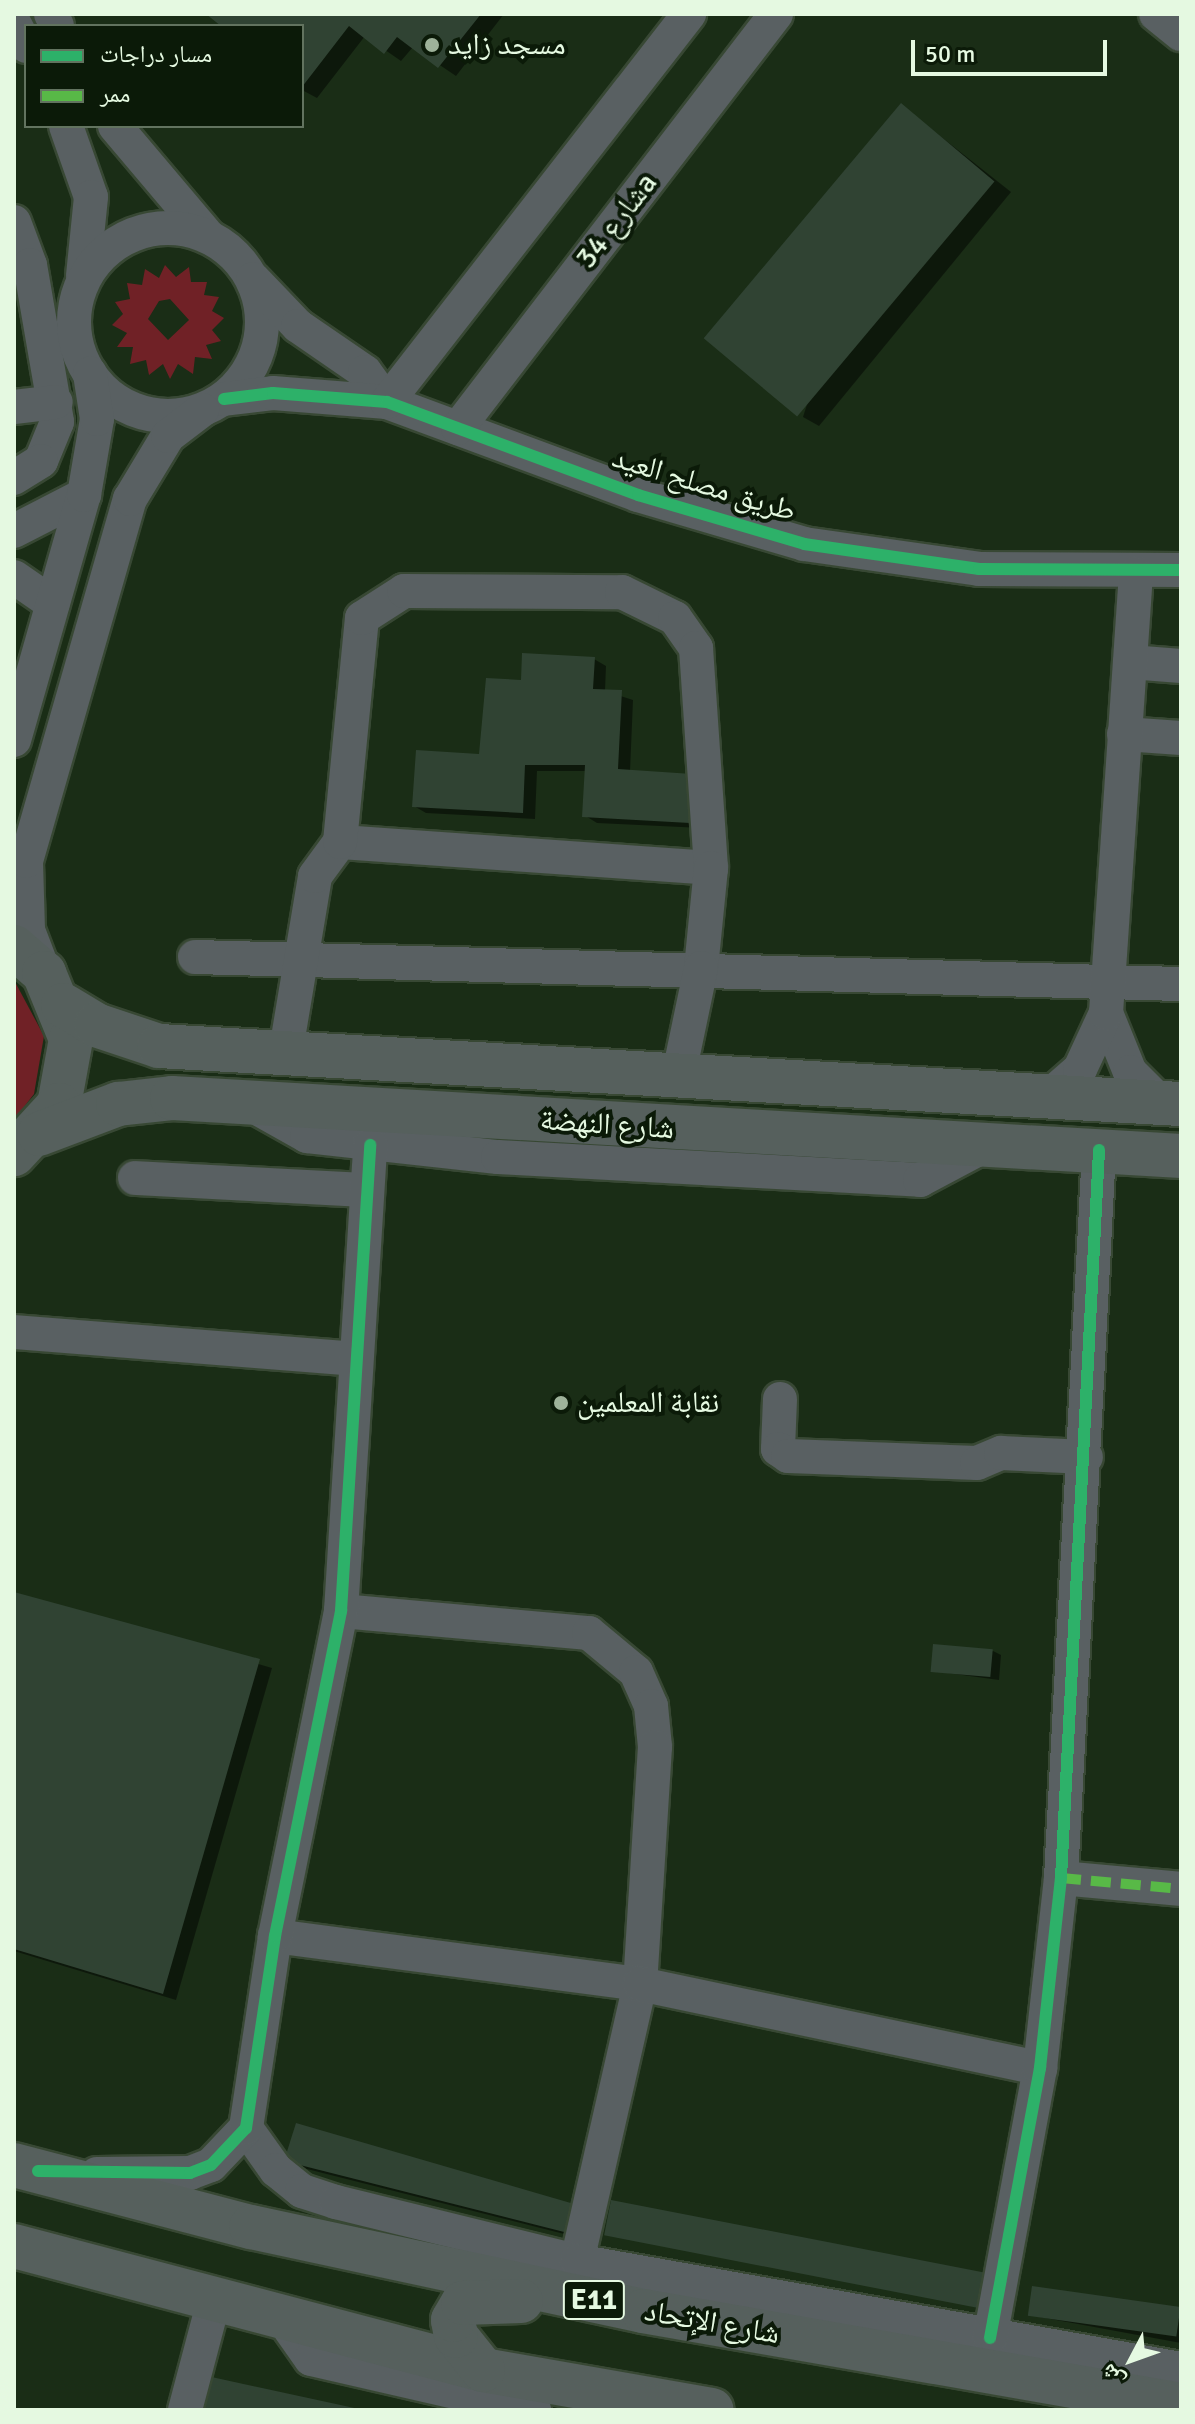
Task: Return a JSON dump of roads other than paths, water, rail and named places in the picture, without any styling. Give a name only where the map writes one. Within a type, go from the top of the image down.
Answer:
[{"type":"main road","name":"شارع النهضة","points":[[40,975],[145,1043],[1171,1103]]},
{"type":"main road","points":[[27,1144],[70,1073],[40,975]]},
{"type":"main road","name":"شارع النهضة","points":[[27,1144],[140,1100],[244,1100],[1181,1156]]},
{"type":"main road","name":"شارع الإتحاد","points":[[26,2168],[251,2227],[643,2311],[1181,2404]]},
{"type":"main road","points":[[14,2246],[483,2370],[712,2410]]},
{"type":"main road","points":[[483,2370],[456,2336],[453,2320],[463,2303],[482,2298],[643,2311]]},
{"type":"street","points":[[117,128],[208,236],[298,326],[365,372],[387,402],[689,14]]},
{"type":"street","name":"شارع 34a","points":[[458,428],[776,14]]},
{"type":"street","points":[[1156,14],[1181,34]]},
{"type":"street","points":[[14,23],[24,42]]},
{"type":"street","points":[[14,740],[84,495],[97,419],[90,374],[73,316],[81,285],[92,206],[67,128]]},
{"type":"street","points":[[14,222],[28,334],[56,417],[49,477],[14,501]]},
{"type":"street","points":[[81,285],[96,259],[134,234],[178,227],[208,236]]},
{"type":"street","points":[[40,975],[28,930],[26,861],[130,499],[168,436],[213,404],[256,356],[262,330],[252,278]]},
{"type":"street","points":[[90,374],[117,400],[152,415],[213,404]]},
{"type":"street","name":"طريق مصلح العيد","points":[[213,404],[273,393],[362,406],[387,402],[638,495],[804,544],[979,569],[1136,574],[1181,570]]},
{"type":"street","points":[[14,407],[56,417]]},
{"type":"street","points":[[14,478],[41,461],[56,417]]},
{"type":"street","points":[[14,531],[84,495]]},
{"type":"street","points":[[1049,1096],[1080,1069],[1107,996],[1136,574]]},
{"type":"street","points":[[14,577],[53,604]]},
{"type":"street","points":[[286,1050],[315,876],[340,842],[357,642],[362,618],[378,601],[404,591],[622,592],[675,618],[696,648],[711,868],[701,968],[679,1073]]},
{"type":"street","points":[[1130,662],[1181,666]]},
{"type":"street","points":[[1124,734],[1181,738]]},
{"type":"street","points":[[340,842],[711,868]]},
{"type":"street","points":[[195,957],[701,968],[1107,996],[1181,984]]},
{"type":"street","points":[[1107,996],[1130,1072],[1171,1103]]},
{"type":"street","points":[[244,1100],[307,1136],[370,1145],[920,1180],[986,1145]]},
{"type":"street","points":[[26,2168],[190,2173],[211,2165],[246,2128],[275,1936],[341,1611],[370,1145]]},
{"type":"street","points":[[990,2338],[1040,2068],[1061,1878],[1086,1457],[1099,1150]]},
{"type":"street","points":[[135,1178],[367,1190]]},
{"type":"street","points":[[14,1332],[356,1359]]},
{"type":"street","points":[[780,1399],[778,1449],[788,1456],[977,1463],[1001,1453],[1086,1457]]},
{"type":"street","points":[[341,1611],[552,1625],[589,1633],[636,1672],[651,1706],[655,1747],[640,1984],[577,2261]]},
{"type":"street","points":[[1061,1878],[1181,1889]]},
{"type":"street","points":[[275,1936],[640,1984],[1040,2068]]},
{"type":"street","points":[[246,2128],[276,2170],[302,2191],[336,2202],[577,2261],[990,2338],[1181,2369]]},
{"type":"street","points":[[251,2227],[336,2202]]},
{"type":"street","points":[[185,2410],[214,2300]]},
{"type":"street","points":[[282,2318],[311,2359],[534,2410]]},
{"type":"street","points":[[1126,2361],[1181,2404]]},
{"type":"place","name":"مسجد زايد","points":[[432,45]]},
{"type":"place","name":"نقابة المعلمين","points":[[561,1403]]}]
